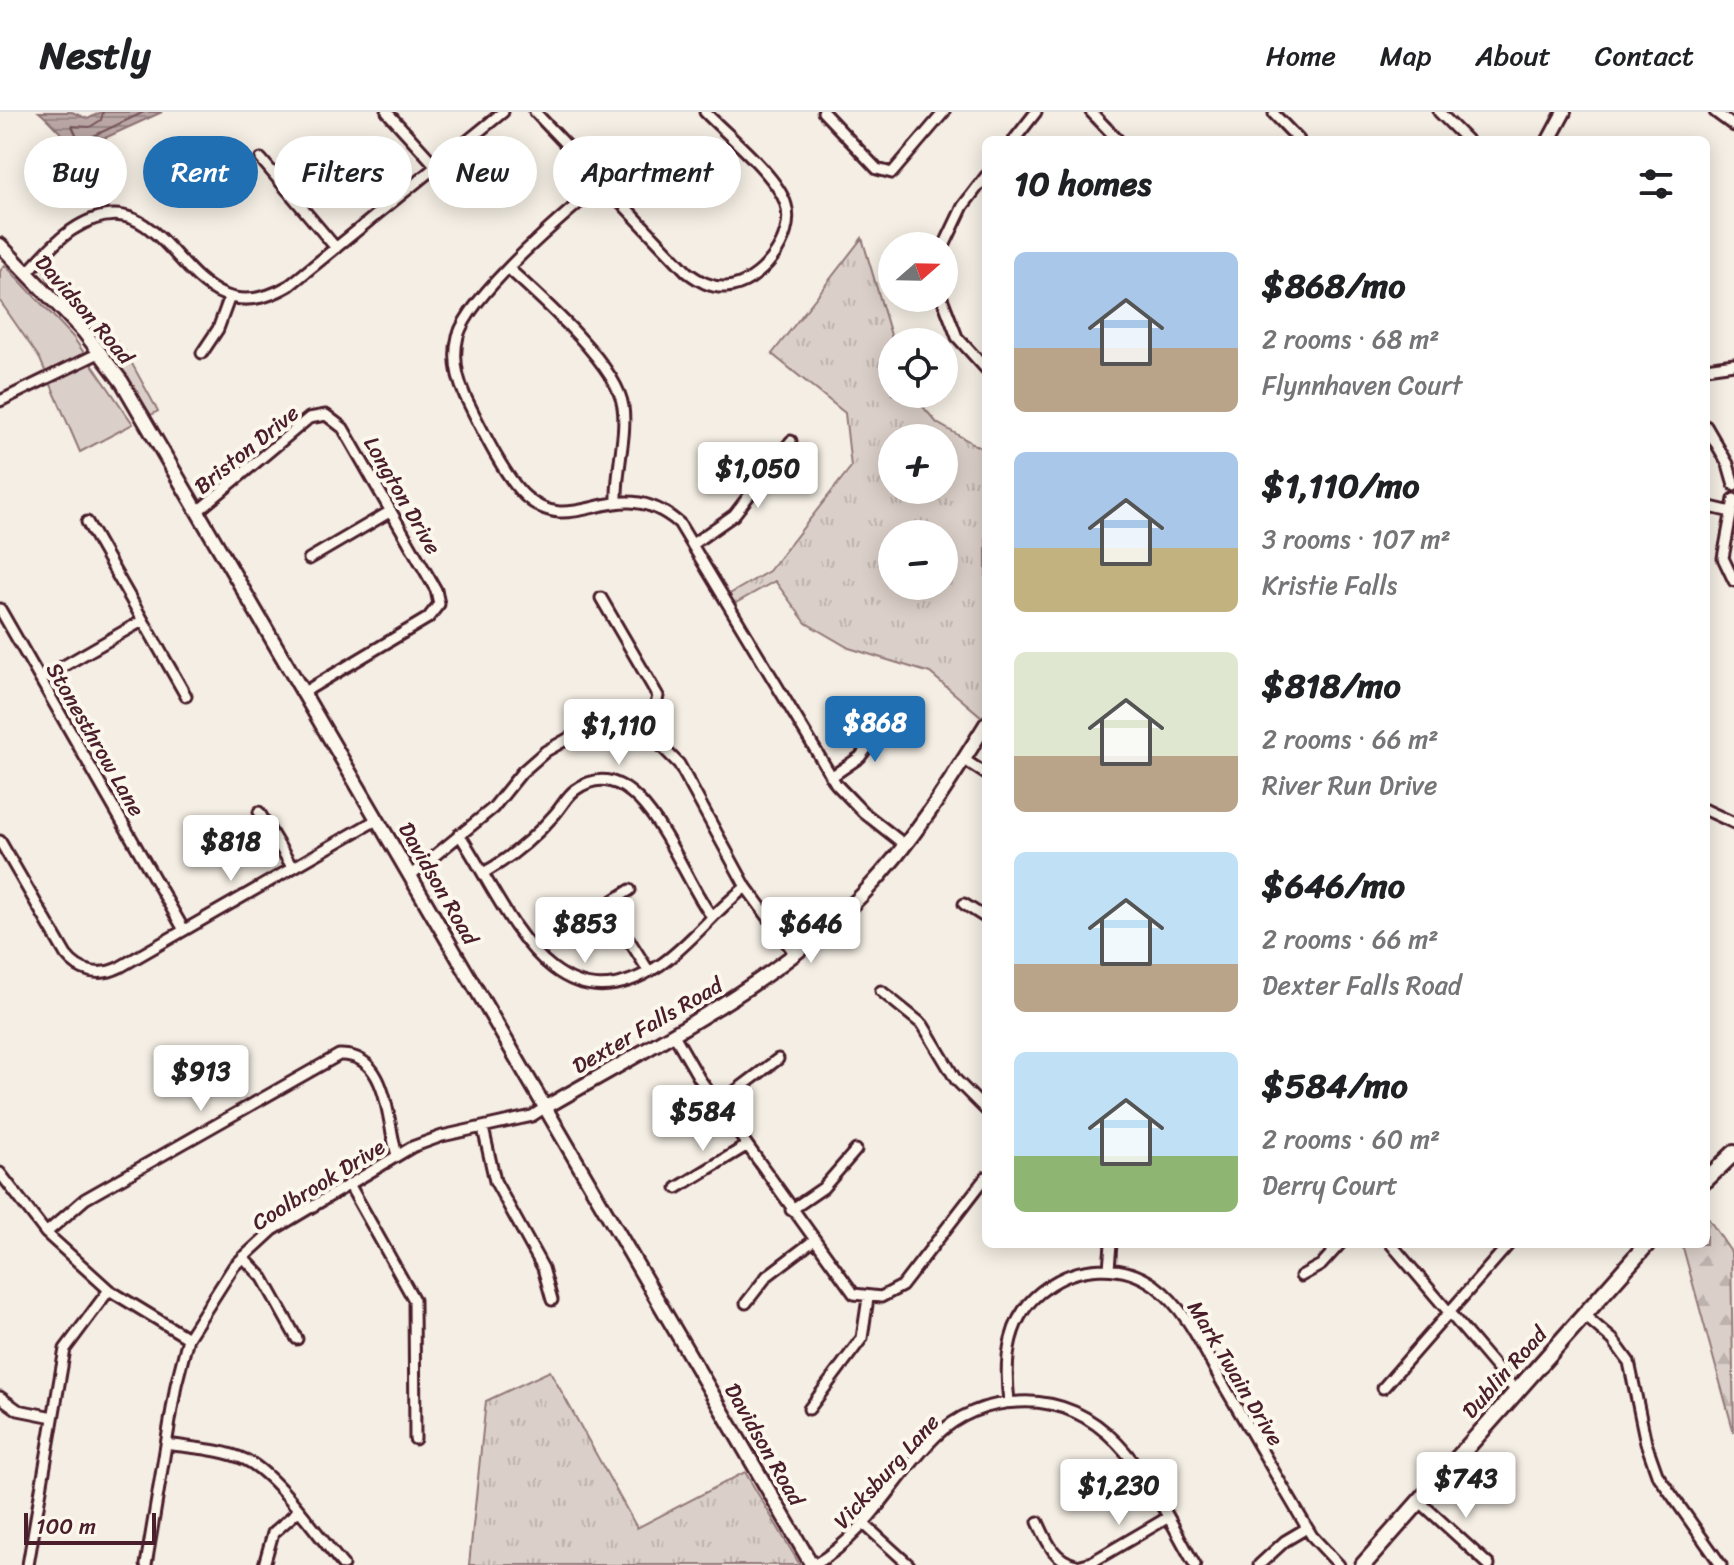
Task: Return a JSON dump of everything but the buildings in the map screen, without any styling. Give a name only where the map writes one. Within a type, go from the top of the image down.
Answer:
[{"type":"main road","points":[[1551,136],[1564,112]]},
{"type":"main road","name":"Davidson Road","points":[[0,245],[101,352],[122,382],[813,1565]]},
{"type":"main road","name":"Dexter Falls Road","points":[[546,1107],[724,1004],[795,954],[866,891],[905,845],[982,730]]},
{"type":"main road","points":[[1710,1176],[1734,1153]]},
{"type":"main road","name":"Dublin Road","points":[[1363,1565],[1643,1248]]},
{"type":"street","points":[[387,112],[428,157]]},
{"type":"street","points":[[473,136],[503,112]]},
{"type":"street","points":[[535,112],[557,136]]},
{"type":"street","points":[[705,112],[727,136]]},
{"type":"street","points":[[823,112],[877,169],[892,173],[900,168],[942,113]]},
{"type":"street","points":[[1017,136],[1036,112]]},
{"type":"street","points":[[1091,112],[1114,136]]},
{"type":"street","points":[[1439,112],[1463,136]]},
{"type":"street","points":[[1715,112],[1734,126]]},
{"type":"street","points":[[1274,114],[1295,136]]},
{"type":"street","points":[[624,208],[687,272],[711,285],[740,284],[752,277],[779,246],[788,216],[781,194],[741,151]]},
{"type":"street","points":[[261,159],[336,248]]},
{"type":"street","points":[[27,273],[74,229],[96,218],[123,217],[154,230],[204,285],[229,299],[250,300],[278,292],[428,173]]},
{"type":"street","points":[[949,232],[982,181]]},
{"type":"street","points":[[978,186],[982,190]]},
{"type":"street","points":[[571,208],[548,227],[466,318],[458,335],[459,383],[474,413],[523,494],[556,513],[577,512],[617,500],[645,503],[664,511],[694,543],[831,777],[863,812],[905,845]]},
{"type":"street","points":[[509,269],[602,363],[615,382],[624,417],[617,465],[617,500]]},
{"type":"street","points":[[202,353],[218,329],[229,299]]},
{"type":"street","points":[[947,312],[957,337],[982,365]]},
{"type":"street","points":[[0,401],[101,352]]},
{"type":"street","points":[[1710,367],[1734,364]]},
{"type":"street","name":"Briston Drive","points":[[198,511],[309,418],[318,416]]},
{"type":"street","name":"Longton Drive","points":[[304,692],[428,618],[437,609],[436,590],[338,420],[318,416]]},
{"type":"street","points":[[1710,433],[1728,464],[1734,485]]},
{"type":"street","points":[[694,543],[734,515],[791,441]]},
{"type":"street","points":[[1734,499],[1723,558],[1734,581]]},
{"type":"street","points":[[1710,507],[1731,512]]},
{"type":"street","points":[[309,559],[391,511]]},
{"type":"street","points":[[87,522],[186,696]]},
{"type":"street","points":[[601,598],[658,696],[654,713],[641,732]]},
{"type":"street","name":"Stonesthrow Lane","points":[[0,609],[184,930]]},
{"type":"street","points":[[41,679],[142,621]]},
{"type":"street","points":[[831,777],[860,757],[888,720]]},
{"type":"street","points":[[411,875],[493,808],[522,772],[571,735],[605,727],[641,732],[667,750],[690,779],[746,887],[795,954]]},
{"type":"street","points":[[963,759],[982,771]]},
{"type":"street","points":[[485,872],[531,840],[577,789],[599,782],[613,783],[639,796],[654,815],[711,915]]},
{"type":"street","points":[[259,812],[292,867]]},
{"type":"street","points":[[1710,812],[1734,823]]},
{"type":"street","points":[[0,841],[66,955],[89,972],[111,972],[378,819]]},
{"type":"street","points":[[459,834],[526,943],[555,972],[586,983],[609,984],[661,964],[711,915],[746,887]]},
{"type":"street","points":[[584,919],[630,890]]},
{"type":"street","points":[[964,904],[982,915]]},
{"type":"street","points":[[607,905],[648,970]]},
{"type":"street","points":[[881,991],[923,1025],[956,1080],[982,1106]]},
{"type":"street","points":[[673,1033],[717,1105],[842,1283],[854,1294],[868,1298],[889,1295],[902,1286],[982,1182]]},
{"type":"street","points":[[46,1233],[85,1199],[339,1055],[361,1060],[377,1075],[397,1155]]},
{"type":"street","points":[[717,1105],[778,1059]]},
{"type":"street","name":"Coolbrook Drive","points":[[146,1565],[188,1338],[223,1280],[243,1257],[273,1230],[427,1140],[532,1116],[546,1107]]},
{"type":"street","points":[[483,1128],[495,1181],[543,1268],[552,1300]]},
{"type":"street","points":[[677,1188],[746,1146]]},
{"type":"street","points":[[791,1210],[823,1188],[856,1150]]},
{"type":"street","points":[[0,1173],[46,1233],[109,1290],[188,1338]]},
{"type":"street","points":[[349,1184],[414,1300],[415,1439]]},
{"type":"street","points":[[746,1303],[767,1276],[813,1241]]},
{"type":"street","points":[[1109,1269],[1111,1248]]},
{"type":"street","points":[[1301,1276],[1321,1265],[1336,1248]]},
{"type":"street","points":[[1394,1248],[1516,1391]]},
{"type":"street","points":[[1383,1388],[1505,1248]]},
{"type":"street","points":[[243,1257],[263,1278],[297,1339]]},
{"type":"street","name":"Mark Twain Drive","points":[[1009,1402],[1006,1377],[1008,1347],[1025,1308],[1040,1292],[1067,1275],[1109,1269],[1142,1278],[1179,1308],[1307,1528],[1339,1565]]},
{"type":"street","points":[[28,1565],[65,1349],[109,1290]]},
{"type":"street","points":[[809,1409],[862,1338],[868,1298]]},
{"type":"street","points":[[1584,1315],[1613,1340],[1629,1362],[1646,1443],[1657,1474],[1721,1565]]},
{"type":"street","points":[[0,1397],[18,1410],[53,1417]]},
{"type":"street","name":"Vicksburg Lane","points":[[813,1565],[839,1550],[865,1525],[949,1425],[984,1408],[1009,1402],[1040,1402],[1071,1409],[1104,1428],[1137,1466],[1195,1565]]},
{"type":"street","points":[[166,1444],[243,1459],[267,1475],[343,1565]]},
{"type":"street","points":[[1419,1501],[1489,1565]]},
{"type":"street","points":[[264,1565],[273,1533],[297,1512]]},
{"type":"street","points":[[1038,1522],[1052,1550],[1063,1560],[1078,1565],[1092,1562],[1167,1518]]},
{"type":"street","points":[[865,1525],[909,1565]]},
{"type":"street","points":[[1259,1565],[1285,1541],[1307,1528]]},
{"type":"green space","points":[[862,238],[878,292],[878,312],[884,312],[889,328],[878,328],[878,408],[924,408],[939,424],[878,424],[878,504],[958,504],[958,435],[982,449],[982,717],[930,673],[849,648],[806,623],[775,581],[734,604],[728,595],[769,571],[851,467],[845,413],[772,354]]},
{"type":"green space","points":[[5,265],[73,337],[133,424],[80,452],[40,359],[0,301],[0,271]]},
{"type":"green space","points":[[48,265],[125,351],[158,411],[151,415],[97,333],[48,281],[44,270]]},
{"type":"green space","points":[[1710,1221],[1731,1252],[1734,1433],[1683,1248],[1710,1248]]},
{"type":"green space","points":[[550,1371],[637,1528],[745,1472],[800,1565],[469,1565],[486,1401]]},
{"type":"water","points":[[39,112],[72,112],[88,119],[101,112],[162,112],[109,136],[64,136]]}]
